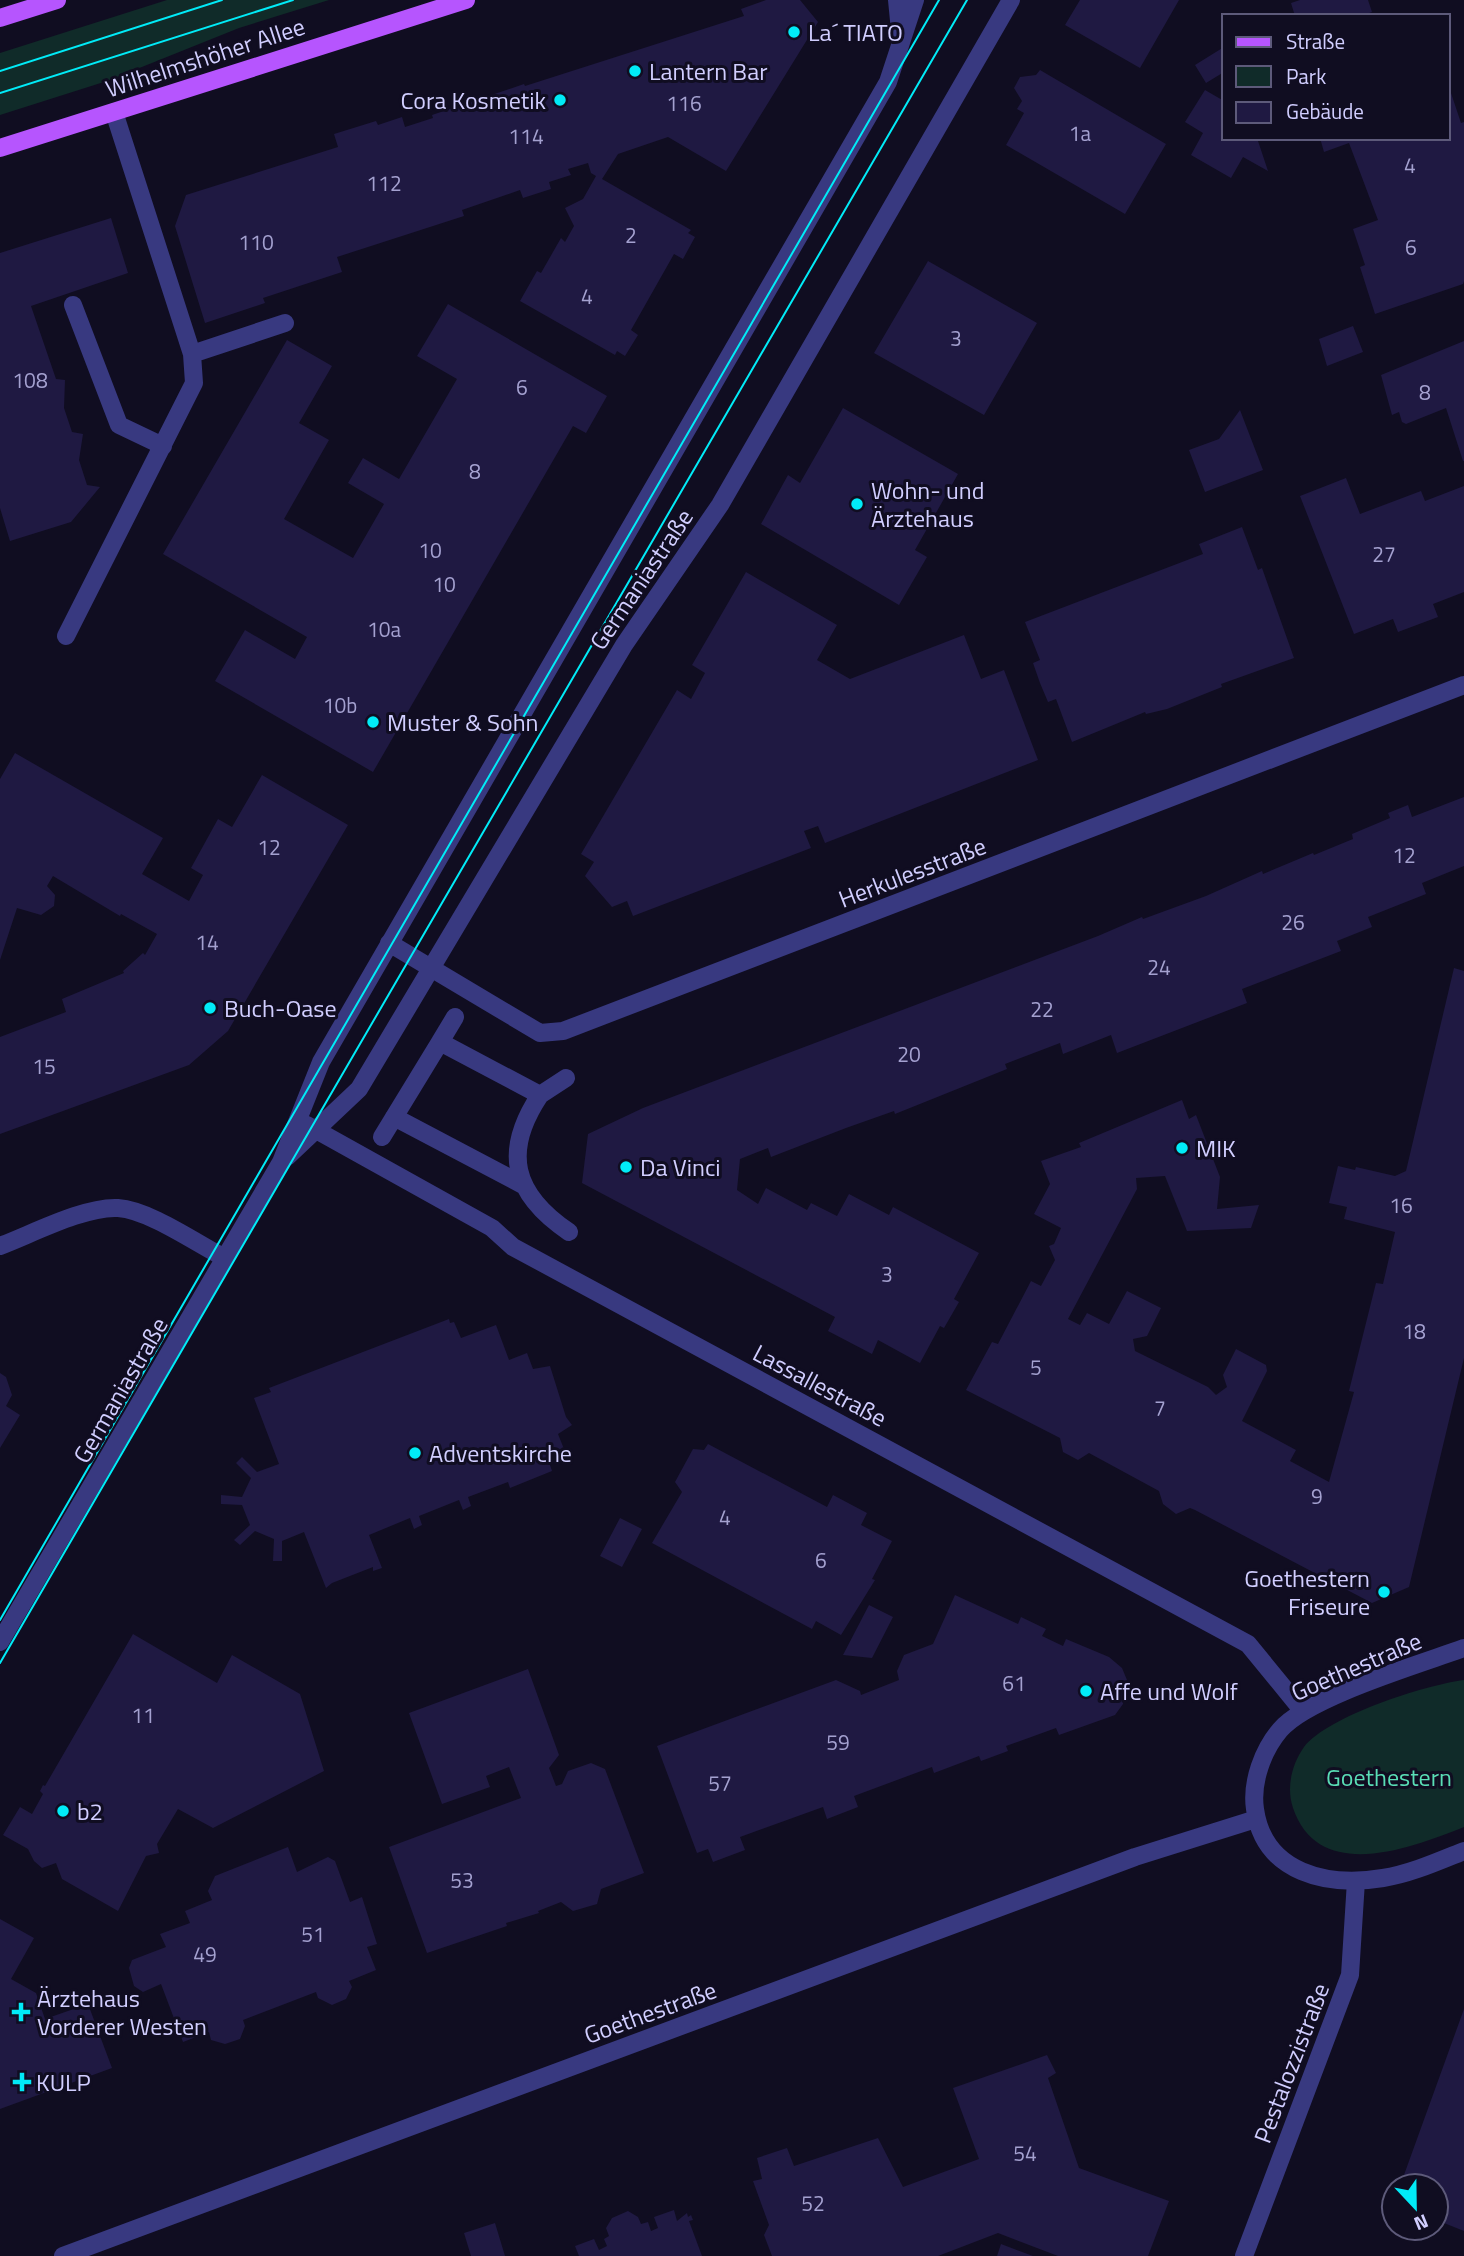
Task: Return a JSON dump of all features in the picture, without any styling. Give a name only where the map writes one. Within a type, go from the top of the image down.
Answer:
[{"type":"main road","points":[[0,18],[57,0]]},
{"type":"main road","name":"Wilhelmshöher Allee","points":[[0,148],[466,0]]},
{"type":"street","name":"Germaniastraße","points":[[897,0],[901,40]]},
{"type":"street","name":"Germaniastraße","points":[[0,1642],[281,1162],[321,1062],[888,82],[915,0]]},
{"type":"street","name":"Germaniastraße","points":[[281,1162],[359,1089],[624,645],[720,505],[1011,0]]},
{"type":"street","points":[[66,636],[194,383],[192,354],[114,112]]},
{"type":"street","points":[[73,305],[119,425],[163,446]]},
{"type":"street","points":[[192,354],[285,323]]},
{"type":"street","name":"Herkulesstraße","points":[[389,943],[540,1033],[563,1031],[1464,685]]},
{"type":"street","points":[[382,1137],[455,1017]]},
{"type":"street","points":[[440,1042],[540,1095]]},
{"type":"street","points":[[566,1078],[540,1095],[524,1120],[518,1143],[517,1164],[523,1185],[535,1205],[569,1233]]},
{"type":"street","points":[[394,1117],[523,1185]]},
{"type":"street","name":"Lassallestraße","points":[[298,1119],[492,1228],[513,1247],[1248,1644],[1303,1710]]},
{"type":"street","points":[[0,1246],[95,1211],[118,1208],[142,1214],[225,1258]]},
{"type":"street","name":"Goethestraße","points":[[1464,1648],[1303,1710],[1280,1730],[1262,1761],[1253,1792],[1256,1819],[1269,1846],[1285,1863],[1310,1877],[1356,1881],[1386,1878],[1464,1851]]},
{"type":"street","name":"Goethestraße","points":[[62,2256],[1135,1857],[1256,1819]]},
{"type":"street","name":"Pestalozzistraße","points":[[1244,2256],[1350,1975],[1356,1881]]},
{"type":"green space","points":[[167,0],[329,0],[239,28],[107,81],[0,115],[0,53]]},
{"type":"green space","name":"Goethestern","points":[[1464,1680],[1464,1827],[1419,1844],[1368,1854],[1345,1853],[1323,1846],[1306,1831],[1293,1808],[1290,1784],[1296,1761],[1304,1747],[1316,1735],[1355,1713],[1378,1704],[1426,1688]]},
{"type":"building","points":[[766,0],[800,0],[818,22],[726,171],[668,137],[618,154],[602,179],[691,230],[688,233],[695,237],[683,259],[674,254],[631,330],[638,335],[625,356],[617,351],[615,355],[520,301],[537,271],[541,273],[561,238],[565,242],[574,226],[565,208],[583,199],[596,176],[591,173],[588,163],[568,169],[571,175],[549,182],[551,189],[523,198],[520,190],[462,210],[464,216],[337,257],[342,272],[263,298],[265,303],[205,323],[175,226],[186,195],[338,147],[334,134],[376,121],[378,125],[402,117],[405,127],[433,118],[432,115],[524,84],[525,86],[744,16],[741,9]]},
{"type":"building","points":[[1080,0],[1179,0],[1140,68],[1065,25]]},
{"type":"building","points":[[1300,0],[1368,0],[1372,12],[1294,14],[1291,3]]},
{"type":"building","points":[[1222,48],[1222,73],[1206,83],[1195,65]]},
{"type":"building","points":[[1040,70],[1166,144],[1125,214],[1006,145],[1024,113],[1017,109],[1022,101],[1014,88],[1020,77],[1036,75]]},
{"type":"building","points":[[1205,90],[1222,100],[1222,140],[1258,140],[1268,171],[1243,157],[1231,178],[1191,155],[1203,133],[1185,122]]},
{"type":"building","points":[[1450,90],[1461,123],[1464,122],[1463,284],[1375,314],[1360,267],[1365,265],[1353,229],[1378,220],[1349,143],[1324,152],[1321,140],[1450,140]]},
{"type":"building","points":[[111,218],[128,273],[31,306],[56,379],[65,380],[64,408],[72,432],[83,434],[79,460],[87,485],[100,487],[71,522],[10,541],[0,508],[0,253]]},
{"type":"building","points":[[928,261],[1037,323],[984,415],[874,353]]},
{"type":"building","points":[[448,304],[607,396],[586,433],[573,426],[373,772],[215,681],[245,630],[295,659],[307,637],[163,554],[287,340],[332,366],[299,423],[329,440],[284,519],[353,558],[384,504],[348,483],[363,458],[399,479],[457,379],[417,356]]},
{"type":"building","points":[[1353,326],[1363,352],[1327,366],[1319,339]]},
{"type":"building","points":[[1464,341],[1463,461],[1446,408],[1406,424],[1402,422],[1399,412],[1392,415],[1381,375]]},
{"type":"building","name":"Wohn- und Ärztehaus","points":[[843,408],[958,474],[915,550],[927,557],[899,605],[761,524],[788,475],[800,483]]},
{"type":"building","points":[[1240,410],[1263,470],[1205,492],[1189,450],[1219,439]]},
{"type":"building","points":[[1346,478],[1360,514],[1421,491],[1425,501],[1464,486],[1464,592],[1433,604],[1438,617],[1398,632],[1393,619],[1354,634],[1300,496]]},
{"type":"building","points":[[1242,527],[1258,570],[1262,568],[1294,658],[1221,684],[1222,687],[1167,709],[1146,714],[1145,712],[1072,742],[1056,699],[1048,702],[1040,683],[1033,663],[1040,660],[1025,622],[1203,554],[1199,544]]},
{"type":"building","points":[[746,572],[837,625],[817,660],[850,679],[964,635],[981,679],[1004,670],[1038,760],[825,843],[818,826],[804,831],[811,848],[633,916],[627,901],[612,907],[585,876],[594,862],[581,854],[677,690],[691,699],[705,673],[692,665]]},
{"type":"building","points":[[15,753],[163,838],[142,874],[189,901],[203,875],[191,868],[218,819],[232,827],[262,775],[348,825],[228,1031],[189,1065],[0,1134],[0,1037],[66,1012],[62,999],[124,973],[123,971],[143,953],[145,955],[157,934],[121,914],[120,916],[53,876],[47,886],[55,895],[54,906],[41,915],[17,908],[0,960],[0,779]]},
{"type":"building","points":[[1464,797],[1464,866],[1422,883],[1426,894],[1368,917],[1372,927],[1337,941],[1341,951],[1242,989],[1247,1003],[1117,1053],[1111,1035],[1063,1054],[1060,1043],[1005,1064],[1007,1069],[895,1114],[894,1111],[771,1157],[768,1148],[740,1159],[737,1190],[758,1204],[766,1188],[807,1210],[811,1203],[837,1216],[849,1194],[889,1215],[893,1207],[979,1253],[954,1299],[959,1302],[944,1328],[940,1326],[920,1363],[878,1340],[872,1354],[828,1331],[835,1317],[582,1183],[588,1134],[643,1108],[1142,917],[1143,919],[1206,896],[1262,871],[1263,874],[1313,853],[1314,855],[1353,839],[1352,834],[1390,818],[1388,813],[1408,805],[1412,817]]},
{"type":"building","points":[[1454,968],[1464,971],[1464,1358],[1409,1587],[1372,1603],[1195,1510],[1190,1508],[1176,1514],[1163,1504],[1159,1491],[1089,1453],[1078,1460],[1063,1452],[1060,1438],[966,1390],[992,1342],[998,1344],[1031,1281],[1041,1286],[1055,1260],[1049,1246],[1054,1244],[1061,1228],[1034,1214],[1050,1184],[1041,1161],[1081,1147],[1079,1143],[1182,1100],[1189,1119],[1196,1115],[1220,1177],[1217,1209],[1259,1205],[1251,1228],[1187,1231],[1165,1176],[1136,1178],[1137,1189],[1068,1319],[1080,1325],[1087,1313],[1109,1324],[1127,1291],[1161,1308],[1147,1336],[1133,1339],[1135,1351],[1208,1387],[1216,1395],[1227,1387],[1223,1375],[1236,1349],[1266,1365],[1267,1371],[1242,1421],[1296,1450],[1290,1461],[1329,1482],[1354,1392],[1349,1391],[1376,1283],[1383,1284],[1395,1232],[1344,1219],[1347,1207],[1329,1203],[1338,1166],[1355,1170],[1356,1167],[1395,1176],[1406,1171]]},
{"type":"building","name":"Adventskirche","points":[[449,1319],[450,1323],[454,1322],[461,1338],[496,1325],[509,1360],[527,1353],[533,1369],[550,1366],[566,1417],[572,1425],[558,1434],[564,1449],[547,1456],[552,1471],[510,1488],[508,1482],[468,1497],[471,1506],[463,1510],[459,1500],[419,1516],[422,1525],[414,1529],[410,1518],[369,1535],[382,1568],[373,1571],[373,1567],[332,1583],[326,1588],[304,1532],[282,1541],[282,1561],[273,1561],[274,1539],[255,1531],[240,1545],[234,1540],[250,1525],[242,1505],[221,1504],[221,1495],[242,1497],[251,1478],[236,1463],[242,1457],[257,1472],[279,1464],[254,1398],[271,1392],[269,1388]]},
{"type":"building","points":[[0,1373],[6,1377],[12,1395],[6,1406],[20,1415],[0,1448]]},
{"type":"building","points":[[708,1444],[827,1507],[833,1495],[867,1513],[861,1525],[892,1541],[872,1579],[875,1580],[841,1635],[816,1621],[812,1629],[652,1543],[682,1492],[675,1482],[693,1449],[704,1450]]},
{"type":"building","points":[[620,1518],[642,1529],[622,1567],[600,1556]]},
{"type":"building","points":[[955,1595],[1018,1624],[1021,1617],[1046,1629],[1042,1636],[1063,1646],[1066,1639],[1109,1657],[1122,1668],[1127,1680],[1123,1704],[1115,1715],[1059,1735],[1056,1728],[1006,1746],[1008,1751],[981,1761],[979,1756],[934,1773],[932,1767],[854,1796],[858,1807],[827,1819],[823,1807],[740,1837],[745,1850],[713,1862],[708,1849],[697,1853],[657,1746],[836,1680],[860,1691],[861,1695],[899,1680],[897,1671],[904,1655],[933,1644]]},
{"type":"building","points":[[869,1605],[893,1617],[872,1658],[843,1655]]},
{"type":"building","points":[[133,1634],[217,1683],[232,1655],[300,1694],[324,1771],[213,1828],[178,1809],[157,1844],[159,1853],[146,1856],[118,1911],[62,1879],[56,1863],[42,1868],[34,1861],[28,1849],[3,1835],[20,1807],[32,1814],[43,1794],[40,1791],[43,1785],[45,1786]]},
{"type":"building","points":[[528,1669],[559,1755],[549,1768],[556,1786],[562,1784],[568,1771],[591,1763],[605,1769],[644,1873],[601,1889],[597,1904],[573,1911],[561,1902],[538,1911],[539,1913],[506,1923],[507,1926],[427,1953],[389,1847],[521,1798],[509,1767],[486,1776],[490,1787],[442,1804],[409,1713]]},
{"type":"building","points":[[288,1847],[297,1872],[328,1857],[335,1861],[350,1902],[362,1897],[377,1944],[367,1947],[376,1970],[349,1981],[352,1987],[346,1999],[332,2005],[318,1998],[316,1992],[243,2020],[245,2026],[240,2039],[225,2044],[211,2040],[209,2032],[183,2042],[161,1984],[143,1992],[134,1986],[129,1968],[132,1960],[166,1947],[160,1934],[190,1923],[185,1911],[212,1900],[208,1891],[215,1876]]},
{"type":"building","name":"Ärztehaus Vorderer Westen","points":[[0,1919],[34,1938],[11,1979],[36,1993],[45,2019],[88,2004],[112,2068],[0,2109]]},
{"type":"building","points":[[1464,2009],[1464,2231],[1450,2225],[1450,2172],[1405,2172]]},
{"type":"building","points":[[1047,2055],[1056,2073],[1048,2078],[1079,2168],[1169,2201],[1148,2256],[1058,2256],[998,2233],[938,2256],[772,2256],[764,2235],[769,2225],[753,2181],[762,2179],[757,2158],[787,2148],[794,2166],[878,2138],[903,2187],[979,2159],[953,2088]]},
{"type":"building","points":[[674,2210],[677,2221],[687,2213],[688,2217],[691,2215],[693,2220],[689,2221],[702,2256],[579,2256],[575,2246],[594,2239],[599,2250],[607,2246],[604,2239],[609,2236],[606,2228],[612,2218],[628,2211],[638,2217],[641,2224],[648,2222],[651,2231],[658,2228],[654,2217]]},
{"type":"building","points":[[495,2223],[505,2256],[471,2256],[464,2233]]},
{"type":"building","points":[[1001,2244],[1033,2256],[997,2256]]},
{"type":"tram line","points":[[0,71],[222,0]]},
{"type":"tram line","points":[[0,93],[293,0]]},
{"type":"tram line","points":[[0,1620],[939,0]]},
{"type":"tram line","points":[[0,1663],[967,0]]},
{"type":"place","name":"La´ TIATO","points":[[794,32]]},
{"type":"place","name":"Lantern Bar","points":[[635,71]]},
{"type":"place","name":"Cora Kosmetik","points":[[560,100]]},
{"type":"place","name":"Wohn- und Ärztehaus","points":[[857,504]]},
{"type":"place","name":"Muster & Sohn","points":[[373,722]]},
{"type":"place","name":"Buch-Oase","points":[[210,1008]]},
{"type":"place","name":"MIK","points":[[1182,1148]]},
{"type":"place","name":"Da Vinci","points":[[626,1167]]},
{"type":"place","name":"Adventskirche","points":[[415,1453]]},
{"type":"place","name":"Goethestern Friseure","points":[[1384,1592]]},
{"type":"place","name":"Affe und Wolf","points":[[1086,1691]]},
{"type":"place","name":"b2","points":[[63,1811]]},
{"type":"place","name":"Ärztehaus Vorderer Westen","points":[[21,2012]]},
{"type":"place","name":"KULP","points":[[22,2082]]}]
